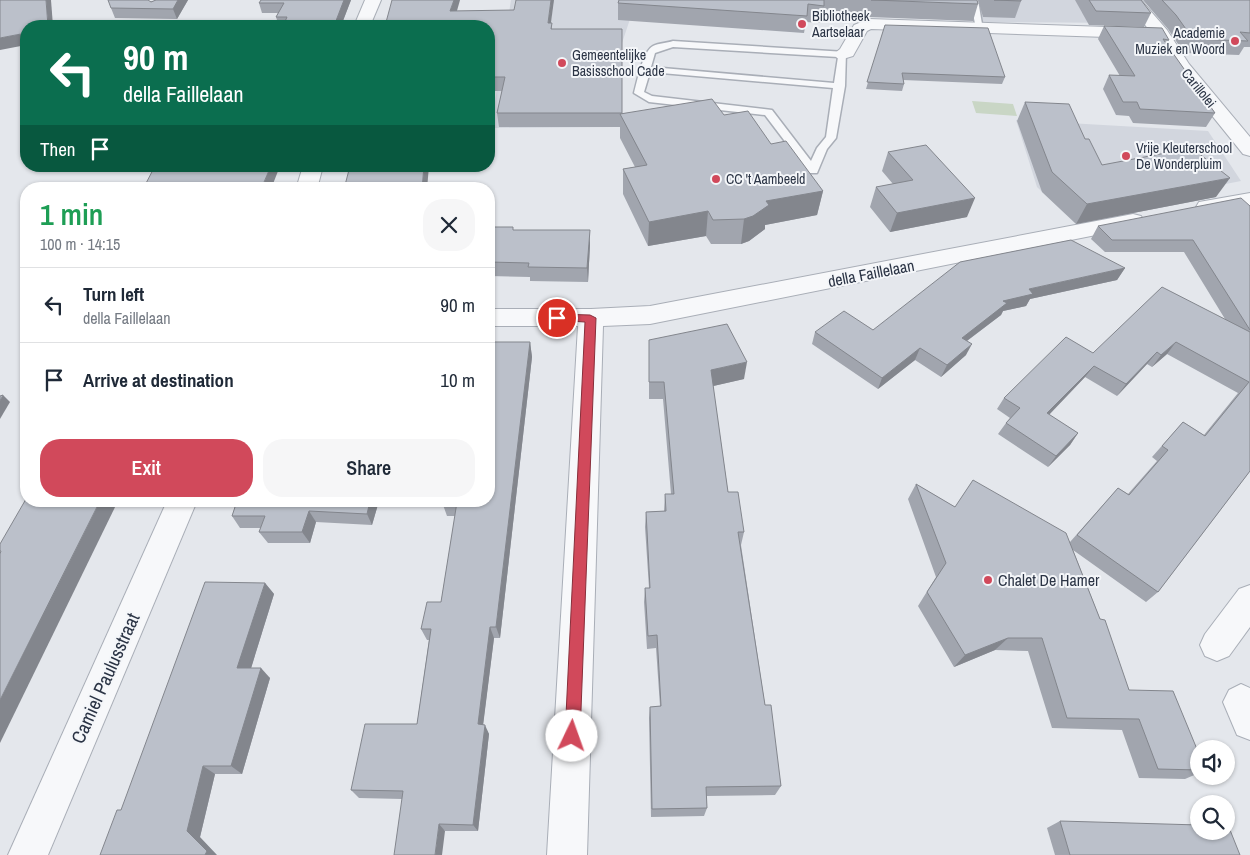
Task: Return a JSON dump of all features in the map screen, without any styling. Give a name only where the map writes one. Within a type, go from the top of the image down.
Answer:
[{"type":"street","points":[[365,20],[373,0]]},
{"type":"street","name":"Carillolei","points":[[1133,0],[1161,34],[1182,67],[1250,150]]},
{"type":"street","points":[[843,54],[847,52],[860,28],[869,24],[1161,34]]},
{"type":"street","points":[[1190,210],[1250,199]]},
{"type":"street","name":"della Faillelaan","points":[[495,317],[590,318],[642,316],[702,306],[1152,218]]},
{"type":"street","points":[[567,855],[590,318]]},
{"type":"street","name":"Camiel Paulusstraat","points":[[28,855],[179,507]]},
{"type":"street","points":[[1217,645],[1250,600]]},
{"type":"lane","points":[[974,0],[980,28]]},
{"type":"lane","points":[[673,44],[843,54],[840,86],[831,138],[822,148],[813,171],[768,112],[649,99],[639,93],[651,52],[656,48],[673,44]]},
{"type":"lane","points":[[645,69],[840,86]]},
{"type":"shaded area","name":"Gemeentelijke Basisschool Cade","points":[[511,0],[681,0],[635,4],[622,43],[622,82],[615,127],[495,128],[495,102]]},
{"type":"shaded area","points":[[979,0],[1124,0],[1141,23],[983,22]]},
{"type":"shaded area","name":"Vrije Kleuterschool De Wonderpluim","points":[[1016,120],[1208,131],[1241,181],[1067,215],[1037,187]]},
{"type":"green space","points":[[972,101],[1013,104],[1017,116],[976,113]]},
{"type":"building","points":[[0,0],[46,0],[48,20],[20,20],[20,34],[0,38]]},
{"type":"building","points":[[108,0],[148,0],[151,2],[156,0],[178,0],[173,9],[111,8]]},
{"type":"building","points":[[261,0],[344,0],[336,20],[286,20],[287,17],[276,17],[284,3],[259,3]]},
{"type":"building","name":"Gemeentelijke Basisschool Cade","points":[[392,0],[454,0],[450,11],[514,10],[516,0],[551,0],[548,23],[552,23],[551,29],[622,29],[622,113],[497,113],[505,77],[495,77],[495,20],[387,20]]},
{"type":"building","points":[[619,0],[824,0],[824,6],[808,4],[807,16],[618,3]]},
{"type":"building","points":[[873,0],[977,0],[978,4]]},
{"type":"building","points":[[1089,0],[1141,0],[1151,13],[1096,11]]},
{"type":"building","points":[[1162,0],[1250,0],[1250,33],[1240,32],[1248,41],[1193,39],[1176,15]]},
{"type":"building","points":[[885,25],[988,28],[1005,77],[902,73],[904,84],[867,82]]},
{"type":"building","points":[[1104,26],[1162,28],[1169,40],[1163,39],[1215,113],[1140,109],[1137,102],[1123,102],[1109,75],[1135,76]]},
{"type":"building","name":"CC 't Aambeeld","points":[[712,99],[724,115],[748,111],[771,144],[786,141],[823,191],[766,201],[769,205],[753,216],[744,219],[713,220],[708,211],[649,222],[623,169],[647,165],[620,114]]},
{"type":"building","points":[[1025,102],[1069,104],[1085,139],[1089,139],[1102,165],[1192,148],[1230,178],[1087,204],[1052,172]]},
{"type":"building","points":[[926,145],[975,198],[897,213],[876,187],[913,180],[888,152]]},
{"type":"building","points":[[152,172],[268,172],[264,182],[147,182]]},
{"type":"building","points":[[348,172],[423,172],[423,182],[346,182]]},
{"type":"building","points":[[1241,198],[1250,206],[1250,330],[1193,240],[1112,240],[1098,226]]},
{"type":"building","points":[[495,227],[513,227],[513,230],[590,230],[587,268],[528,267],[529,263],[495,262]]},
{"type":"building","points":[[1071,240],[1125,268],[1029,289],[1033,294],[1003,301],[1007,303],[962,338],[972,344],[947,365],[920,348],[882,378],[815,332],[844,311],[873,330],[960,262]]},
{"type":"building","points":[[1162,287],[1250,332],[1250,471],[1158,592],[1077,535],[1118,488],[1129,495],[1168,450],[1162,446],[1183,422],[1205,436],[1249,382],[1176,342],[1161,355],[1157,352],[1126,384],[1094,366],[1047,413],[1078,433],[1056,456],[1006,423],[1020,408],[1004,398],[1066,337],[1093,353]]},
{"type":"building","points":[[727,324],[747,362],[711,370],[728,492],[738,492],[744,532],[738,532],[765,705],[771,705],[781,786],[706,787],[707,808],[652,809],[650,707],[661,706],[657,635],[648,636],[645,588],[650,588],[646,512],[666,511],[665,494],[674,494],[664,382],[649,382],[649,340]]},
{"type":"building","points":[[495,342],[530,342],[496,627],[490,627],[478,724],[485,725],[473,825],[439,824],[435,855],[394,855],[403,791],[351,790],[365,724],[417,724],[431,629],[421,629],[427,602],[441,602],[456,507],[495,507]]},
{"type":"building","points":[[973,480],[1066,533],[1100,619],[1105,620],[1129,690],[1173,691],[1193,740],[1190,740],[1190,770],[1158,769],[1139,719],[1067,718],[1042,638],[1008,638],[965,655],[927,592],[946,563],[916,484],[955,507]]},
{"type":"building","points":[[21,507],[97,507],[0,700],[1,551],[0,544]]},
{"type":"building","points":[[235,507],[369,507],[367,514],[309,511],[302,532],[259,532],[265,516],[232,516]]},
{"type":"building","points":[[205,582],[265,583],[237,668],[261,668],[231,766],[203,766],[187,831],[207,851],[205,855],[100,855],[117,810],[121,810]]},
{"type":"building","points":[[1060,821],[1190,825],[1190,840],[1234,840],[1240,855],[1070,855]]},
{"type":"place","name":"Bibliotheek Aartselaar","points":[[802,24]]},
{"type":"place","name":"Academie Muziek en Woord","points":[[1235,41]]},
{"type":"place","name":"Gemeentelijke Basisschool Cade","points":[[562,63]]},
{"type":"place","name":"Vrije Kleuterschool De Wonderpluim","points":[[1126,156]]},
{"type":"place","name":"CC 't Aambeeld","points":[[716,179]]},
{"type":"place","name":"Chalet De Hamer","points":[[988,580]]},
{"type":"route","points":[[557,318],[590,318],[572,736]]}]
